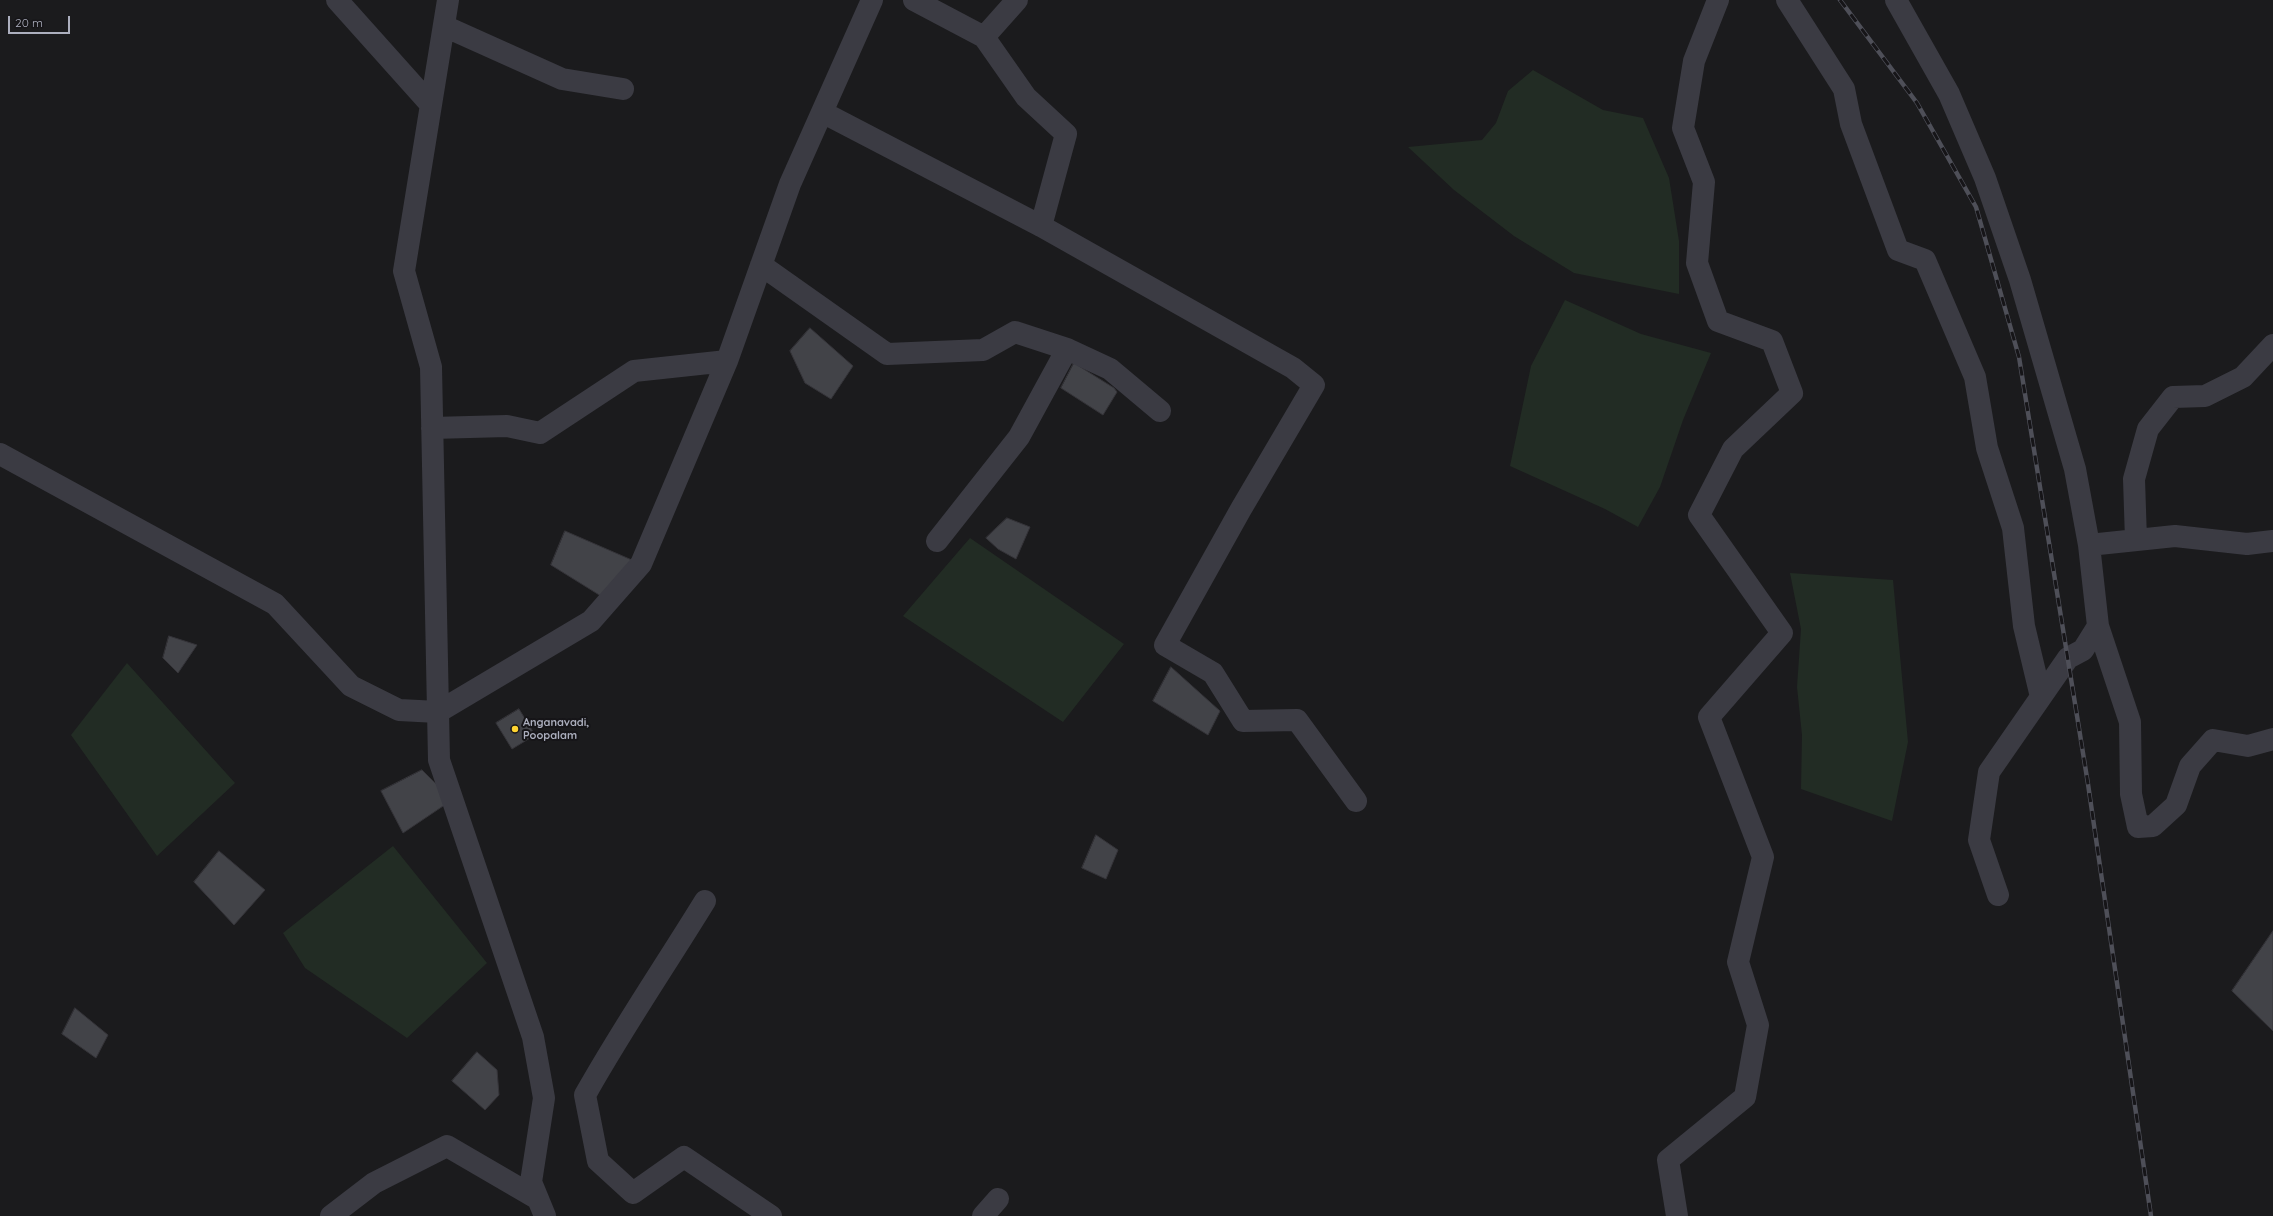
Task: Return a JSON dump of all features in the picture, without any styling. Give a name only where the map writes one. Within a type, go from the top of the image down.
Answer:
[{"type":"street","points":[[337,0],[431,105]]},
{"type":"street","points":[[448,0],[404,271],[431,367],[439,760],[532,1036],[544,1098],[531,1182],[542,1208]]},
{"type":"street","points":[[0,454],[275,604],[351,686],[399,710],[438,712],[591,621],[641,564],[727,361],[790,184],[872,0]]},
{"type":"street","points":[[914,0],[984,37],[1026,97],[1066,134],[1041,226]]},
{"type":"street","points":[[984,37],[1017,0]]},
{"type":"street","points":[[1677,1216],[1668,1160],[1745,1097],[1758,1025],[1738,962],[1763,857],[1710,717],[1782,633],[1699,515],[1733,449],[1792,393],[1772,341],[1718,321],[1697,263],[1704,182],[1683,128],[1694,61],[1718,0]]},
{"type":"street","points":[[1788,0],[1844,89],[1851,124],[1898,250],[1925,260],[1975,377],[1987,448],[2013,528],[2024,626],[2041,697]]},
{"type":"street","points":[[1896,0],[1949,94],[1984,178],[2020,280],[2075,469],[2089,545],[2098,626],[2130,722],[2131,794],[2138,827],[2153,826],[2176,805],[2190,766],[2213,740],[2248,746],[2273,739]]},
{"type":"street","points":[[444,26],[562,79],[623,89]]},
{"type":"street","points":[[822,112],[1041,226],[1293,368],[1314,385],[1240,509],[1165,645],[1213,673],[1243,721],[1297,720],[1356,801]]},
{"type":"street","points":[[761,265],[887,354],[982,350],[1015,332],[1067,349],[1110,368],[1160,411]]},
{"type":"street","points":[[2136,540],[2134,479],[2148,429],[2173,397],[2205,396],[2243,377],[2273,345]]},
{"type":"street","points":[[937,541],[1018,437],[1067,349]]},
{"type":"street","points":[[432,428],[507,426],[540,433],[634,371],[727,361]]},
{"type":"street","points":[[2089,545],[2175,536],[2247,544],[2273,541]]},
{"type":"street","points":[[1998,895],[1979,840],[1989,772],[2068,658],[2083,650],[2098,626]]},
{"type":"street","points":[[705,900],[663,970],[615,1041],[585,1096],[598,1161],[633,1193],[684,1157],[771,1216]]},
{"type":"street","points":[[331,1216],[374,1183],[447,1146],[542,1208]]},
{"type":"street","points":[[984,1216],[998,1199]]},
{"type":"shaded area","points":[[1533,70],[1603,110],[1643,118],[1669,178],[1679,241],[1679,294],[1574,273],[1514,236],[1454,190],[1408,147],[1482,140],[1496,123],[1508,91]]},
{"type":"shaded area","points":[[1565,300],[1641,334],[1711,353],[1683,420],[1660,487],[1638,527],[1605,509],[1510,466],[1531,366]]},
{"type":"shaded area","points":[[970,538],[1124,644],[1063,722],[903,616]]},
{"type":"shaded area","points":[[1790,573],[1893,580],[1908,742],[1892,821],[1801,789],[1802,735],[1797,687],[1801,629]]},
{"type":"shaded area","points":[[127,663],[235,783],[157,856],[71,735]]},
{"type":"shaded area","points":[[393,846],[487,963],[407,1038],[305,968],[283,933]]},
{"type":"building","points":[[810,328],[853,366],[831,399],[805,383],[790,351]]},
{"type":"building","points":[[1074,363],[1114,388],[1117,392],[1103,415],[1061,388]]},
{"type":"building","points":[[1007,518],[1030,527],[1016,559],[998,549],[986,538]]},
{"type":"building","points":[[565,531],[641,564],[609,601],[551,565]]},
{"type":"building","points":[[169,636],[197,645],[178,673],[163,658]]},
{"type":"building","points":[[1171,667],[1220,711],[1208,735],[1153,701]]},
{"type":"building","name":"Anganavadi, Poopalam","points":[[519,709],[535,735],[512,749],[496,723]]},
{"type":"building","points":[[422,770],[452,800],[403,833],[381,791]]},
{"type":"building","points":[[1096,835],[1118,850],[1106,879],[1082,868]]},
{"type":"building","points":[[219,851],[265,890],[234,925],[194,882]]},
{"type":"building","points":[[2273,931],[2273,1031],[2232,991]]},
{"type":"building","points":[[75,1008],[108,1035],[96,1058],[62,1034]]},
{"type":"building","points":[[477,1052],[497,1070],[499,1095],[485,1110],[452,1081]]},
{"type":"railway","points":[[1840,0],[1917,103],[1976,207],[2019,357],[2088,784],[2151,1216]]},
{"type":"place","name":"Anganavadi, Poopalam","points":[[515,729]]}]
